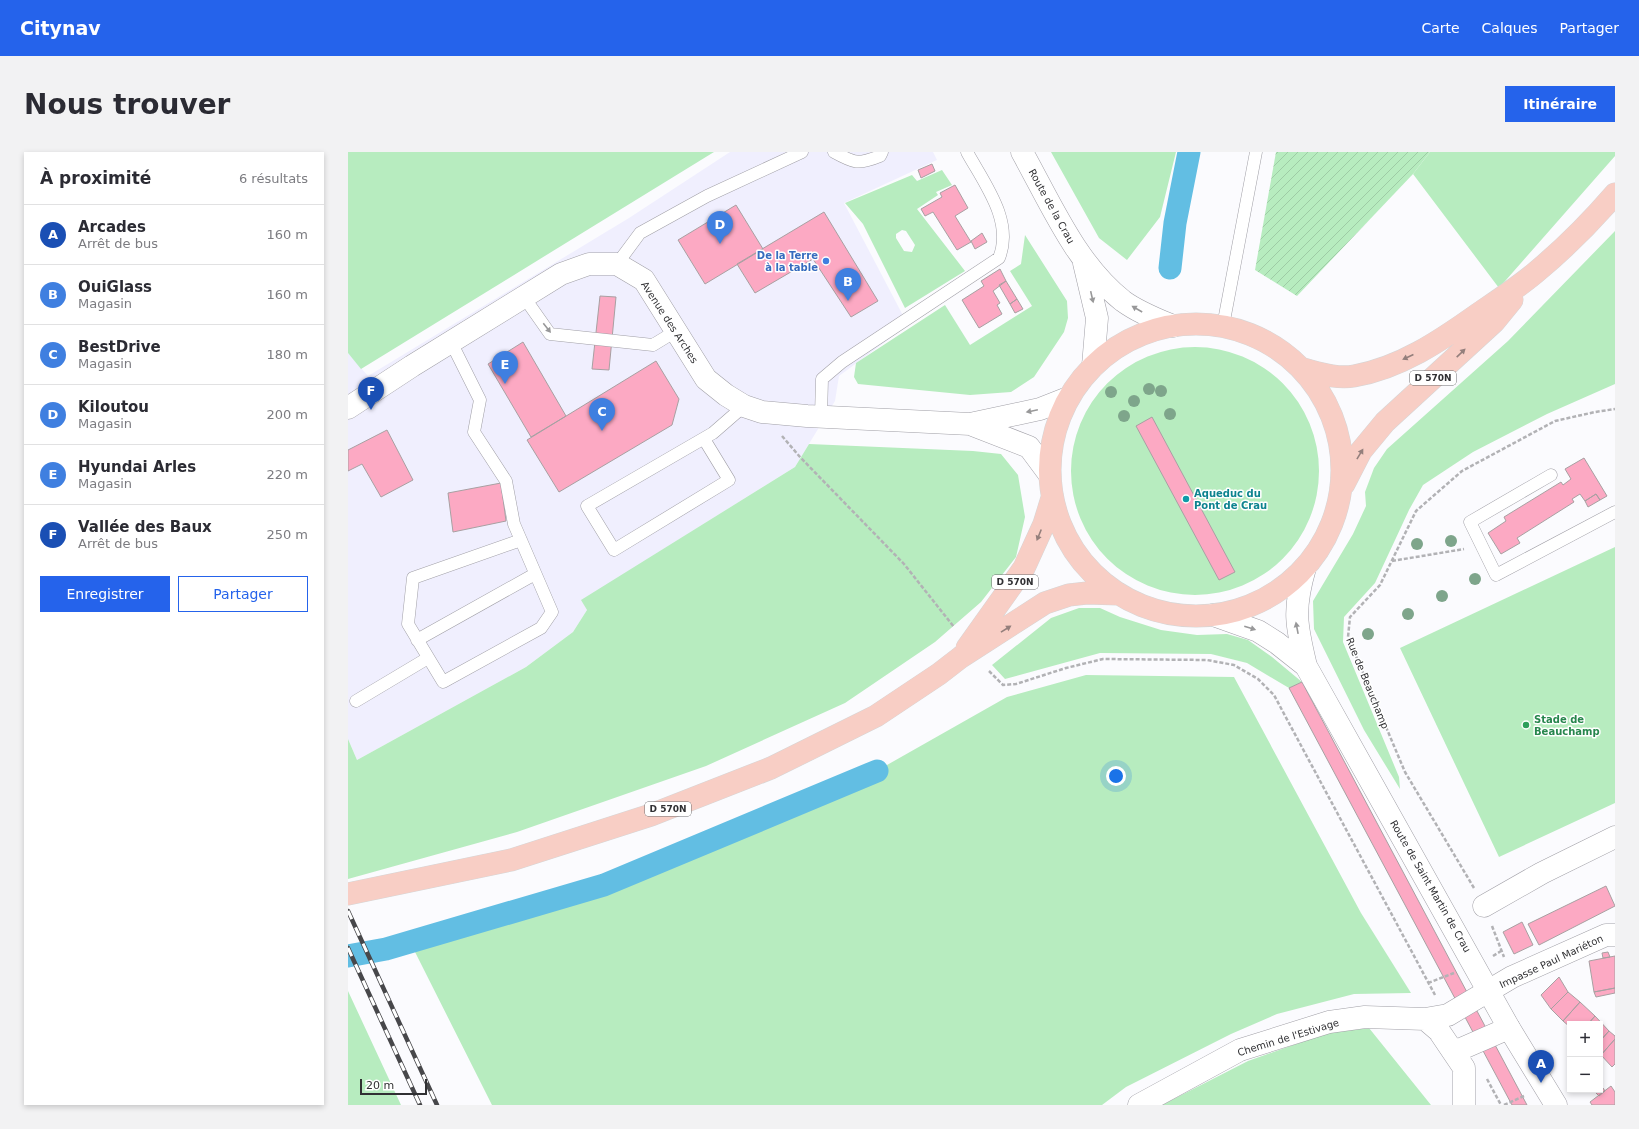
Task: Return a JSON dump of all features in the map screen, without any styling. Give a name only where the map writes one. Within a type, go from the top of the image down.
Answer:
[{"type":"main road","name":"D 570N","points":[[1302,369],[1331,376],[1352,376],[1380,370],[1444,338],[1534,274],[1589,224],[1615,194]]},
{"type":"main road","name":"D 570N","points":[[1342,489],[1361,451],[1385,422],[1494,322],[1534,274]]},
{"type":"main road","points":[[1198,324],[1223,326],[1245,332],[1266,341],[1286,354],[1302,369],[1322,395],[1336,425],[1342,456],[1342,489],[1335,517],[1326,537],[1306,568],[1286,586],[1264,600],[1239,610],[1213,616],[1174,615],[1148,608],[1118,594],[1098,580],[1082,563],[1058,521],[1052,498],[1049,474],[1051,447],[1056,428],[1068,398],[1079,381],[1110,351],[1129,340],[1150,331],[1173,326],[1198,324]]},
{"type":"main road","name":"D 570N","points":[[961,657],[1024,568],[1044,524],[1052,498]]},
{"type":"main road","name":"D 570N","points":[[348,894],[511,860],[658,812],[771,768],[876,716],[939,674],[961,657],[1045,603],[1069,595],[1086,593],[1118,594]]},
{"type":"street","name":"Route de la Crau","points":[[1022,152],[1083,260]]},
{"type":"street","points":[[1083,260],[1124,302],[1146,315],[1173,326]]},
{"type":"street","points":[[1083,260],[1097,318],[1093,366]]},
{"type":"street","points":[[348,408],[524,297],[568,272],[589,264],[617,264]]},
{"type":"street","name":"Avenue des Arches","points":[[617,264],[644,280],[706,379],[722,393],[753,409],[821,416],[970,424],[1040,409],[1068,398]]},
{"type":"street","name":"Avenue des Arches","points":[[970,424],[1029,447],[1049,474]]},
{"type":"street","name":"Route de Saint Martin de Crau","points":[[1306,568],[1298,591],[1296,620],[1306,666],[1509,1028],[1556,1105]]},
{"type":"street","name":"Route de Saint Martin de Crau","points":[[1213,616],[1258,631],[1277,643],[1306,666]]},
{"type":"street","points":[[1484,906],[1542,873],[1615,837]]},
{"type":"street","name":"Impasse Paul Mariéton","points":[[1470,1002],[1512,977],[1606,935],[1615,935]]},
{"type":"street","name":"Chemin de l'Estivage","points":[[1138,1105],[1240,1050],[1329,1022],[1365,1017],[1425,1019],[1448,1015],[1470,1002]]},
{"type":"street","points":[[1425,1019],[1439,1031],[1464,1068],[1464,1105]]},
{"type":"street","points":[[1454,1052],[1509,1028]]},
{"type":"lane","points":[[617,264],[640,233],[707,196],[802,152]]},
{"type":"lane","points":[[834,152],[853,162],[864,163],[880,156],[882,152]]},
{"type":"lane","points":[[821,416],[822,379],[842,362],[999,258],[1004,245],[999,209],[966,152]]},
{"type":"lane","points":[[1223,326],[1256,152]]},
{"type":"lane","points":[[524,297],[550,334],[653,345],[676,331]]},
{"type":"lane","points":[[452,342],[480,400],[474,432],[506,481],[514,524],[521,540],[535,574],[552,612],[541,628],[442,682],[408,624],[413,578],[521,540]]},
{"type":"lane","points":[[704,439],[729,480],[614,550],[587,506],[753,409]]},
{"type":"lane","points":[[1551,475],[1470,522],[1496,575],[1615,512]]},
{"type":"lane","points":[[417,640],[535,574]]},
{"type":"lane","points":[[356,701],[428,658]]},
{"type":"path","points":[[753,409],[904,564],[954,627]]},
{"type":"path","name":"Rue de Beauchamp","points":[[1512,977],[1484,906],[1405,772],[1348,637],[1350,617],[1380,585],[1416,511],[1462,471],[1555,421],[1615,409]]},
{"type":"path","points":[[1392,562],[1482,546]]},
{"type":"path","points":[[989,671],[1003,685],[1016,684],[1066,668],[1103,659],[1207,660],[1234,665],[1258,679],[1274,695],[1438,1001]]},
{"type":"path","points":[[1485,1075],[1501,1105]]},
{"type":"path","points":[[1504,1105],[1528,1094]]},
{"type":"shaded area","points":[[730,152],[933,152],[937,160],[844,203],[908,325],[839,376],[835,401],[795,467],[582,600],[587,610],[573,632],[526,667],[357,760],[348,739],[348,353],[368,376],[629,218]]},
{"type":"green space","points":[[348,152],[714,152],[361,369],[348,353]]},
{"type":"green space","points":[[1051,152],[1176,152],[1160,217],[1127,260],[1099,238]]},
{"type":"green space","points":[[1276,152],[1430,152],[1413,174],[1297,296],[1255,270]]},
{"type":"green space","points":[[1430,152],[1615,152],[1615,156],[1499,288],[1413,174]]},
{"type":"green space","points":[[942,170],[952,185],[936,192],[938,195],[917,209],[965,271],[905,308],[863,224],[845,203],[912,175],[917,181]],"holes":[[[902,230],[906,231],[915,245],[912,252],[904,251],[896,238],[896,234]]]},
{"type":"green space","points":[[1615,231],[1615,384],[1547,414],[1473,452],[1423,485],[1409,510],[1375,583],[1344,617],[1343,642],[1399,777],[1400,789],[1364,730],[1314,629],[1313,601],[1353,534],[1366,506],[1365,492],[1374,468],[1387,449],[1508,341]]},
{"type":"green space","points":[[1025,235],[1067,301],[1068,318],[1064,332],[1034,377],[1011,392],[970,395],[858,384],[854,377],[856,363],[945,305],[970,345],[1032,306],[1010,271],[1021,264]]},
{"type":"green space","points":[[1195,347],[1231,353],[1253,362],[1274,375],[1291,392],[1304,413],[1313,435],[1319,471],[1313,507],[1304,529],[1291,550],[1274,567],[1253,580],[1231,589],[1195,595],[1159,589],[1137,580],[1116,567],[1099,550],[1086,529],[1077,507],[1071,471],[1077,435],[1086,413],[1099,392],[1116,375],[1137,362],[1159,353]]},
{"type":"green space","points":[[809,444],[973,451],[1001,454],[1018,475],[1025,517],[1016,557],[981,602],[935,642],[845,703],[706,766],[517,832],[348,879],[348,739],[357,760],[526,667],[573,632],[587,610],[581,600],[795,467]]},
{"type":"green space","name":"Stade de Beauchamp","points":[[1615,547],[1615,803],[1499,857],[1400,648]]},
{"type":"green space","points":[[1079,608],[1100,608],[1120,617],[1161,630],[1197,635],[1227,634],[1248,640],[1272,657],[1302,682],[1289,688],[1247,663],[1211,654],[1100,653],[1005,679],[992,665],[1051,618]]},
{"type":"green space","points":[[1086,675],[1234,677],[1361,913],[1411,993],[1354,994],[1277,1014],[1231,1034],[1126,1087],[1102,1105],[492,1105],[414,950],[606,888],[857,782],[1007,697]]},
{"type":"green space","points":[[348,991],[401,1105],[348,1105]]},
{"type":"green space","points":[[1369,1028],[1431,1105],[1162,1105],[1248,1061],[1327,1033]]},
{"type":"building","points":[[932,164],[935,171],[921,178],[918,170]]},
{"type":"building","points":[[955,185],[968,208],[955,216],[971,242],[957,250],[933,212],[925,216],[921,209],[942,197],[940,193]]},
{"type":"building","points":[[736,205],[763,249],[705,284],[678,240]]},
{"type":"building","points":[[824,212],[878,301],[851,317],[813,259],[755,293],[737,264]]},
{"type":"building","points":[[982,233],[987,242],[975,249],[971,241]]},
{"type":"building","points":[[1000,269],[1006,281],[993,291],[1000,303],[997,305],[1002,314],[979,328],[962,300],[984,286],[981,281]]},
{"type":"building","points":[[1006,281],[1017,299],[1010,304],[999,285]]},
{"type":"building","points":[[600,296],[616,297],[609,370],[592,369]]},
{"type":"building","points":[[1017,299],[1023,309],[1015,313],[1010,304]]},
{"type":"building","points":[[523,342],[566,416],[531,437],[488,364]]},
{"type":"building","points":[[656,361],[679,399],[672,425],[559,492],[527,440]]},
{"type":"building","name":"Aqueduc du Pont de Crau","points":[[1152,417],[1235,572],[1219,580],[1136,426]]},
{"type":"building","points":[[387,430],[413,480],[381,497],[362,464],[348,471],[348,450]]},
{"type":"building","points":[[1584,458],[1607,496],[1600,500],[1596,494],[1585,501],[1580,494],[1572,499],[1574,502],[1517,538],[1520,543],[1501,554],[1488,533],[1506,521],[1504,517],[1561,482],[1563,485],[1571,479],[1565,469]]},
{"type":"building","points":[[501,483],[506,521],[453,532],[448,493]]},
{"type":"building","points":[[1596,494],[1600,500],[1588,507],[1585,501]]},
{"type":"building","points":[[1302,682],[1527,1105],[1512,1105],[1289,688]]},
{"type":"building","points":[[1606,886],[1615,906],[1539,945],[1528,924]]},
{"type":"building","points":[[1522,922],[1533,945],[1514,954],[1503,932]]},
{"type":"building","points":[[1608,952],[1610,957],[1603,958],[1602,953]]},
{"type":"building","points":[[1615,956],[1615,988],[1594,992],[1589,961]]},
{"type":"building","points":[[1559,977],[1568,992],[1551,1009],[1541,995]]},
{"type":"building","points":[[1615,988],[1615,993],[1596,997],[1594,992]]},
{"type":"building","points":[[1568,992],[1580,1002],[1563,1021],[1551,1009]]},
{"type":"building","points":[[1580,1002],[1595,1016],[1591,1021],[1567,1021],[1567,1024],[1563,1021]]},
{"type":"building","points":[[1595,1016],[1600,1021],[1591,1021]]},
{"type":"building","points":[[1603,1025],[1609,1031],[1603,1038]]},
{"type":"building","points":[[1609,1031],[1615,1036],[1615,1039],[1603,1053],[1603,1038]]},
{"type":"building","points":[[1615,1039],[1615,1064],[1612,1067],[1603,1057],[1603,1053]]},
{"type":"building","points":[[1611,1086],[1615,1092],[1615,1105],[1592,1105],[1590,1102]]},
{"type":"waterway","points":[[1170,268],[1175,223],[1189,152]]},
{"type":"waterway","points":[[348,956],[386,949],[604,885],[877,771]]},
{"type":"railway","points":[[348,911],[437,1105]]},
{"type":"railway","points":[[348,948],[420,1105]]},
{"type":"place","name":"Kiloutou","points":[[720,244]]},
{"type":"place","name":"De la Terre à la table","points":[[826,261]]},
{"type":"place","name":"OuiGlass","points":[[848,301]]},
{"type":"place","name":"Hyundai Arles","points":[[505,384]]},
{"type":"place","name":"Vallée des Baux","points":[[371,410]]},
{"type":"place","name":"BestDrive","points":[[602,431]]},
{"type":"place","name":"Aqueduc du Pont de Crau","points":[[1186,499]]},
{"type":"place","name":"Stade de Beauchamp","points":[[1526,725]]},
{"type":"place","name":"Arcades","points":[[1541,1083]]}]
